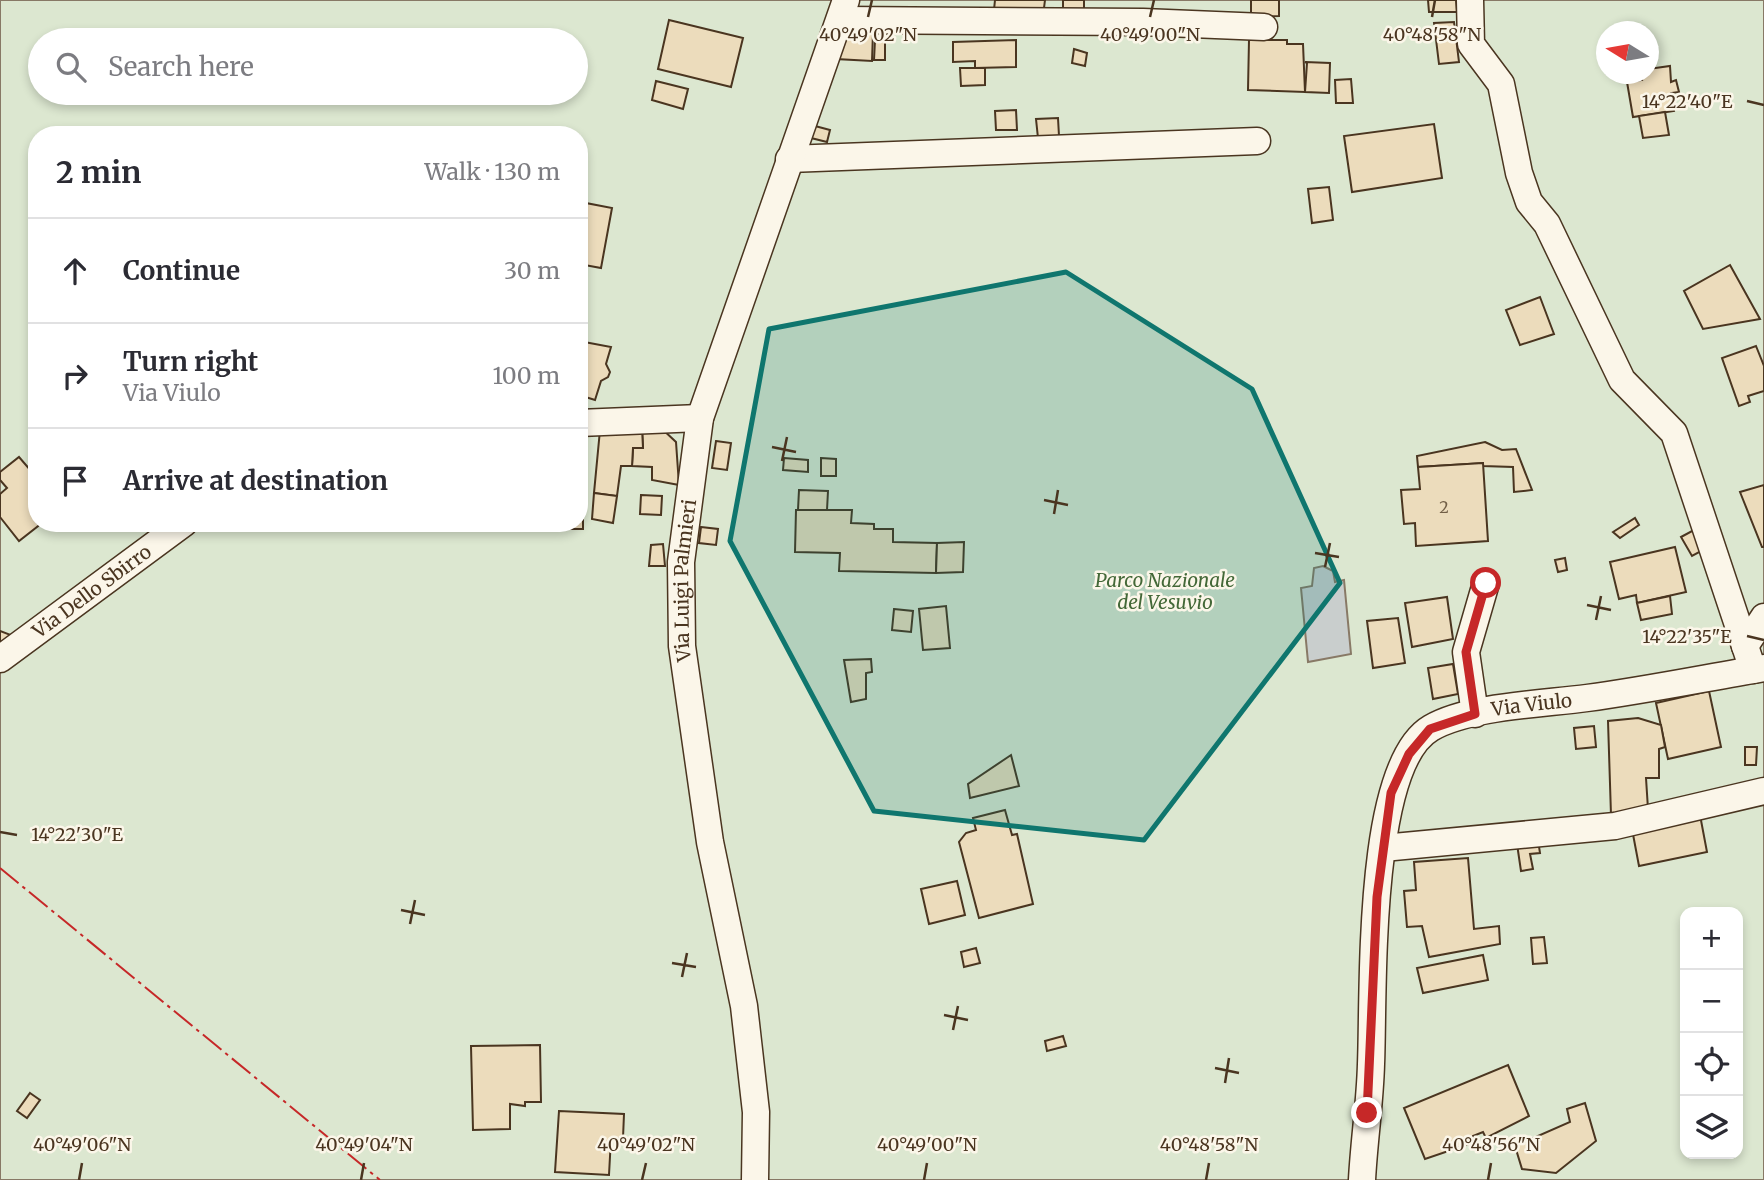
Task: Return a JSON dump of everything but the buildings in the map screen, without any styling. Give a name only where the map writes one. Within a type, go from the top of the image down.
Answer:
[{"type":"street","points":[[1470,0],[1471,44],[1500,84],[1519,173],[1529,202],[1548,224],[1622,380],[1674,433],[1754,661]]},
{"type":"street","points":[[844,10],[1264,27]]},
{"type":"street","name":"Via Luigi Palmieri","points":[[755,1180],[756,1112],[744,1006],[710,842],[682,646],[681,562],[700,418],[789,159],[844,10]]},
{"type":"street","points":[[789,159],[1257,141]]},
{"type":"street","points":[[588,423],[700,418]]},
{"type":"street","name":"Via Dello Sbirro","points":[[0,659],[172,532]]},
{"type":"street","points":[[1475,714],[1466,652],[1486,583]]},
{"type":"street","points":[[1754,661],[1764,617]]},
{"type":"street","name":"Via Viulo","points":[[1362,1180],[1371,1067],[1377,897],[1382,848],[1391,793],[1409,754],[1430,729],[1475,714],[1657,688],[1754,661]]},
{"type":"street","points":[[1382,848],[1615,826],[1764,791]]},
{"type":"highlighted area","points":[[1066,272],[1252,389],[1340,583],[1144,840],[874,811],[730,541],[769,329]]},
{"type":"green space","name":"Parco Nazionale del Vesuvio","points":[[0,0],[1764,0],[1764,1180],[0,1180]]},
{"type":"shaded area","points":[[1323,566],[1333,571],[1335,582],[1344,580],[1351,654],[1308,662],[1301,588],[1312,586],[1314,568]]},
{"type":"power","points":[[0,868],[380,1180]]},
{"type":"route","points":[[1367,1113],[1377,897],[1391,793],[1409,754],[1430,729],[1475,714],[1466,652],[1486,583]]}]
